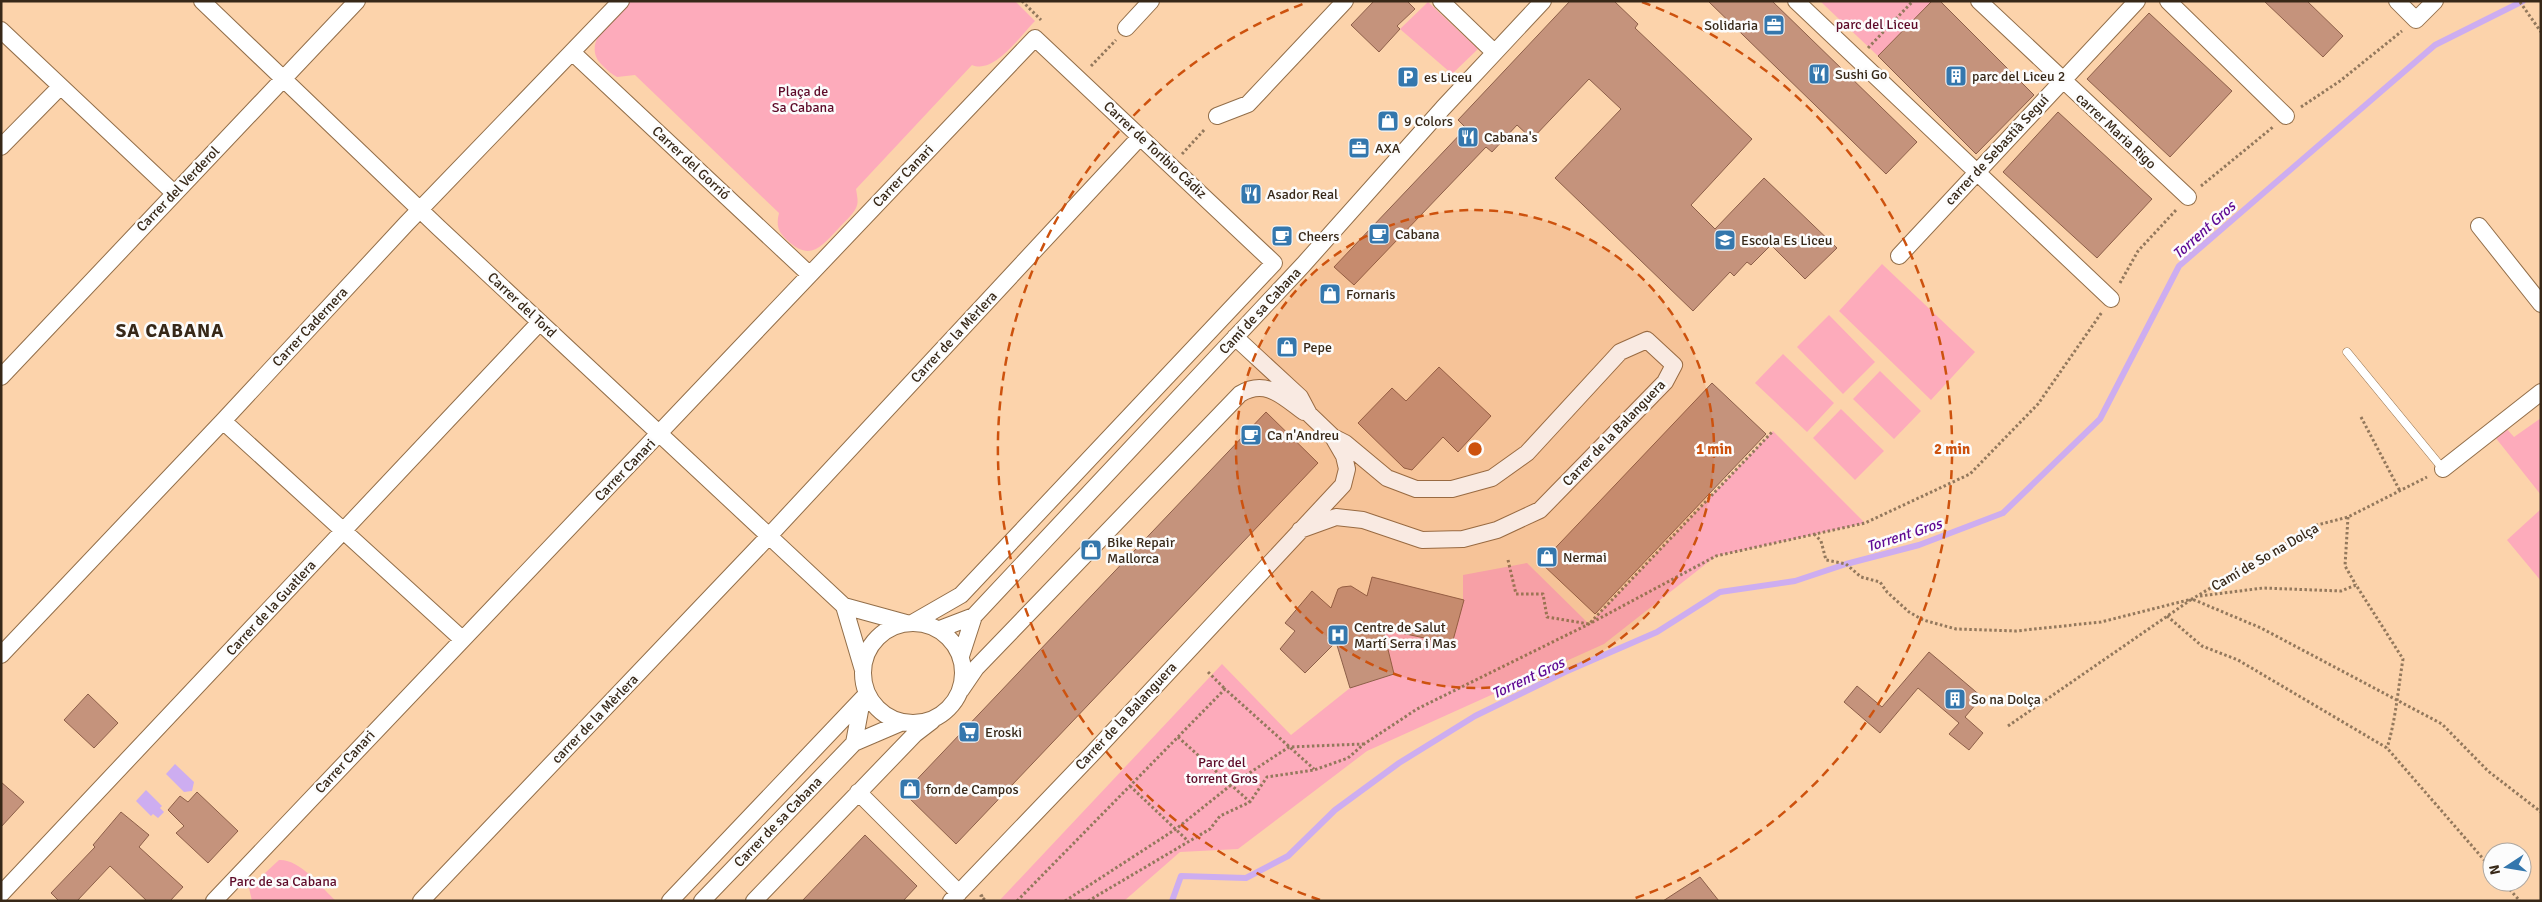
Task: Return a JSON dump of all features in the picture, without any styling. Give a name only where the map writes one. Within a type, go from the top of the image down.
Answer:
[{"type":"street","name":"Carrer del Tord","points":[[202,1],[768,537],[844,606],[910,622]]},
{"type":"street","name":"Carrer del Verderol","points":[[1,377],[174,193],[285,79],[356,1]]},
{"type":"street","name":"Carrer Cadernera","points":[[1,654],[223,421],[420,209],[573,53],[621,1]]},
{"type":"street","points":[[1126,28],[1151,1]]},
{"type":"street","points":[[1217,116],[1248,104],[1345,1]]},
{"type":"street","points":[[1441,1],[1494,52]]},
{"type":"street","name":"Camí de sa Cabana","points":[[974,616],[1236,337],[1494,52],[1543,1]]},
{"type":"street","points":[[1796,1],[1978,171],[2111,299]]},
{"type":"street","name":"carrer Maria Rigo","points":[[1979,1],[2062,81],[2188,197]]},
{"type":"street","name":"carrer de Sebastià Seguí","points":[[1899,256],[2137,1]]},
{"type":"street","points":[[2168,1],[2286,116]]},
{"type":"street","points":[[2397,1],[2416,20],[2435,1]]},
{"type":"street","points":[[1,30],[174,193]]},
{"type":"street","name":"Carrer de Toribio Cádiz","points":[[910,622],[961,595],[1274,263],[1035,38]]},
{"type":"street","name":"Carrer Canari","points":[[214,901],[1035,38]]},
{"type":"street","name":"Carrer del Gorrió","points":[[573,53],[809,274]]},
{"type":"street","points":[[1,147],[60,86]]},
{"type":"street","name":"Carrer de la Mèrlera","points":[[768,537],[1140,137]]},
{"type":"street","points":[[2479,226],[2539,299]]},
{"type":"street","name":"Carrer de la Guatlera","points":[[1,894],[540,322]]},
{"type":"street","points":[[1236,337],[1300,397],[1309,414]]},
{"type":"street","name":"Carrer de la Balanguera","points":[[1300,530],[1336,517],[1363,520],[1422,540],[1462,538],[1497,530],[1540,510],[1665,382],[1674,366],[1647,340],[1620,352],[1527,453],[1492,478],[1452,489],[1416,489],[1387,478],[1345,443],[1333,438]]},
{"type":"street","points":[[754,901],[915,734],[951,706],[976,668],[1240,394],[1251,388],[1268,388],[1309,414],[1333,438]]},
{"type":"street","points":[[2443,469],[2541,392]]},
{"type":"street","points":[[223,421],[462,639]]},
{"type":"street","name":"Carrer de la Balanguera","points":[[955,897],[1092,754],[1342,485],[1348,469],[1344,456],[1333,438]]},
{"type":"street","name":"carrer de la Mèrlera","points":[[421,901],[768,537]]},
{"type":"street","points":[[844,606],[863,670],[864,693],[854,743]]},
{"type":"street","points":[[940,630],[974,616]]},
{"type":"street","points":[[961,656],[974,616]]},
{"type":"street","points":[[863,670],[867,653],[876,638],[889,628],[910,622],[924,623],[940,630],[952,640],[961,656],[964,673],[961,690]]},
{"type":"street","points":[[864,693],[887,716],[903,722],[921,723],[938,717]]},
{"type":"street","points":[[670,901],[864,693]]},
{"type":"street","name":"Carrer de sa Cabana","points":[[702,901],[854,743],[903,722]]},
{"type":"street","points":[[858,792],[955,897]]},
{"type":"lane","points":[[2347,352],[2443,469]]},
{"type":"path","points":[[1858,59],[1913,1]]},
{"type":"path","points":[[2520,2],[2541,32]]},
{"type":"path","points":[[1088,901],[1188,840],[1210,829],[1220,816],[1250,802],[1267,777],[1314,770],[1348,758],[1364,744],[1417,709],[1589,624],[1716,556],[1865,523],[1970,474],[2038,404],[2111,299],[2138,251],[2188,197],[2286,116],[2340,81],[2416,20]]},
{"type":"path","points":[[1079,80],[1126,28]]},
{"type":"path","points":[[1172,165],[1217,116]]},
{"type":"path","points":[[2361,417],[2400,491]]},
{"type":"path","points":[[1589,624],[1773,431]]},
{"type":"path","name":"Camí de So na Dolça","points":[[1814,534],[1821,541],[1826,560],[1846,564],[1861,577],[1880,582],[1887,592],[1909,612],[1923,620],[1956,629],[2016,631],[2102,622],[2192,600],[2317,525],[2348,517],[2443,469]]},
{"type":"path","points":[[2348,517],[2345,566],[2403,659],[2396,700],[2395,722],[2387,748]]},
{"type":"path","points":[[1508,560],[1516,594],[1543,594],[1547,617],[1589,624]]},
{"type":"path","points":[[2198,596],[2263,588],[2342,591],[2356,585]]},
{"type":"path","points":[[2008,726],[2192,600],[2261,628],[2442,724],[2488,771],[2541,812]]},
{"type":"path","points":[[2167,616],[2202,646],[2238,660],[2387,748],[2482,857]]},
{"type":"path","points":[[1208,672],[1314,770]]},
{"type":"path","points":[[1017,901],[1225,689]]},
{"type":"path","points":[[1178,736],[1250,802]]},
{"type":"path","points":[[1066,901],[1176,829],[1232,785],[1289,747],[1364,744]]},
{"type":"path","points":[[1130,786],[1188,840]]},
{"type":"green space","name":"Plaça de Sa Cabana","points":[[631,1],[1015,1],[1035,21],[1015,44],[998,59],[980,67],[972,65],[856,189],[858,199],[856,208],[850,217],[820,246],[815,250],[809,251],[795,247],[787,240],[778,228],[779,213],[635,75],[617,77],[602,65],[596,56],[597,39],[609,22]]},
{"type":"green space","name":"parc del Liceu","points":[[1820,1],[1932,1],[1878,56]]},
{"type":"green space","points":[[1428,2],[1478,49],[1452,74],[1400,29]]},
{"type":"green space","points":[[1882,264],[1975,352],[1931,400],[1839,311]]},
{"type":"green space","points":[[1829,315],[1875,362],[1843,394],[1797,347]]},
{"type":"green space","points":[[1783,354],[1834,403],[1807,432],[1755,383]]},
{"type":"green space","points":[[1880,371],[1921,411],[1894,439],[1853,399]]},
{"type":"green space","points":[[1841,409],[1884,451],[1855,480],[1813,438]]},
{"type":"green space","points":[[2541,418],[2541,495],[2495,437],[2506,428],[2514,437]]},
{"type":"green space","name":"Parc del torrent Gros","points":[[1773,431],[1865,523],[1716,556],[1604,644],[1367,751],[1238,849],[1180,852],[1124,901],[999,901],[1222,664],[1291,735],[1350,688],[1394,674],[1382,629],[1452,644],[1463,600],[1463,575],[1527,563],[1589,624]]},
{"type":"green space","points":[[2541,509],[2541,581],[2507,540]]},
{"type":"green space","name":"Parc de sa Cabana","points":[[279,860],[295,864],[302,869],[336,901],[252,901],[249,888]]},
{"type":"shaded area","points":[[175,764],[194,782],[192,791],[184,792],[166,774]]},
{"type":"shaded area","points":[[146,790],[162,806],[160,808],[164,812],[158,818],[153,814],[151,816],[136,801]]},
{"type":"building","points":[[1374,1],[1407,1],[1415,9],[1397,26],[1400,29],[1379,52],[1351,25]]},
{"type":"building","points":[[1570,1],[1614,1],[1638,24],[1635,28],[1752,139],[1691,205],[1715,229],[1764,178],[1837,248],[1805,279],[1771,245],[1751,265],[1747,262],[1734,276],[1730,272],[1693,311],[1555,178],[1621,109],[1589,79],[1532,139],[1517,125],[1492,152],[1486,147],[1354,285],[1334,267],[1466,128],[1458,120]]},
{"type":"building","points":[[1708,1],[1772,1],[1917,142],[1886,174]]},
{"type":"building","name":"parc del Liceu 2","points":[[1932,1],[1940,1],[2034,95],[1976,154],[1878,56]]},
{"type":"building","points":[[2264,1],[2307,1],[2343,36],[2323,57]]},
{"type":"building","points":[[2149,13],[2232,91],[2170,157],[2087,79]]},
{"type":"building","points":[[2058,112],[2152,199],[2097,258],[2003,172]]},
{"type":"building","points":[[1439,367],[1491,416],[1458,452],[1443,437],[1412,470],[1404,468],[1358,423],[1392,388],[1406,401]]},
{"type":"building","points":[[1712,383],[1766,434],[1595,614],[1541,563]]},
{"type":"building","points":[[1266,412],[1318,463],[956,844],[904,793]]},
{"type":"building","name":"Centre de Salut Martí Serra i Mas","points":[[1372,577],[1464,600],[1452,644],[1383,629],[1394,674],[1350,688],[1336,642],[1305,673],[1280,649],[1295,631],[1285,623],[1312,591],[1331,608],[1338,589],[1342,587],[1351,586],[1367,596]]},
{"type":"building","name":"So na Dolça","points":[[1929,652],[1982,697],[1965,717],[1983,733],[1969,750],[1949,734],[1959,723],[1918,688],[1880,733],[1844,702],[1857,686],[1882,707]]},
{"type":"building","points":[[88,694],[118,723],[94,748],[64,720]]},
{"type":"building","points":[[1,782],[24,802],[1,827]]},
{"type":"building","points":[[197,792],[238,831],[208,863],[176,833],[184,826],[168,810],[180,796],[188,802]]},
{"type":"building","points":[[121,812],[149,835],[139,847],[183,887],[170,901],[147,901],[110,866],[77,901],[59,901],[51,893],[95,847],[93,845]]},
{"type":"building","points":[[865,835],[917,886],[903,901],[802,901]]},
{"type":"building","points":[[1700,877],[1719,901],[1663,901]]},
{"type":"waterway","name":"Torrent Gros","points":[[1172,901],[1181,876],[1246,878],[1288,856],[1335,810],[1399,763],[1475,716],[1565,672],[1657,632],[1720,592],[1795,581],[1846,564],[1919,545],[2003,513],[2100,419],[2179,266],[2435,45],[2523,1]]},
{"type":"place","name":"Solidaria","points":[[1774,25]]},
{"type":"place","name":"Sushi Go","points":[[1819,74]]},
{"type":"place","name":"parc del Liceu 2","points":[[1956,76]]},
{"type":"place","name":"es Liceu","points":[[1408,77]]},
{"type":"place","name":"9 Colors","points":[[1388,121]]},
{"type":"place","name":"Cabana's","points":[[1468,137]]},
{"type":"place","name":"AXA","points":[[1359,148]]},
{"type":"place","name":"Asador Real","points":[[1251,194]]},
{"type":"place","name":"Cabana","points":[[1379,234]]},
{"type":"place","name":"Cheers","points":[[1282,236]]},
{"type":"place","name":"Escola Es Liceu","points":[[1725,240]]},
{"type":"place","name":"Fornaris","points":[[1330,294]]},
{"type":"place","name":"Pepe","points":[[1287,347]]},
{"type":"place","name":"Ca n'Andreu","points":[[1251,435]]},
{"type":"place","name":"Bike Repair Mallorca","points":[[1091,550]]},
{"type":"place","name":"Nermai","points":[[1547,557]]},
{"type":"place","name":"Centre de Salut Martí Serra i Mas","points":[[1338,635]]},
{"type":"place","name":"So na Dolça","points":[[1955,699]]},
{"type":"place","name":"Eroski","points":[[969,732]]},
{"type":"place","name":"forn de Campos","points":[[910,789]]},
{"type":"district","name":"SA CABANA","points":[[170,331]]}]
